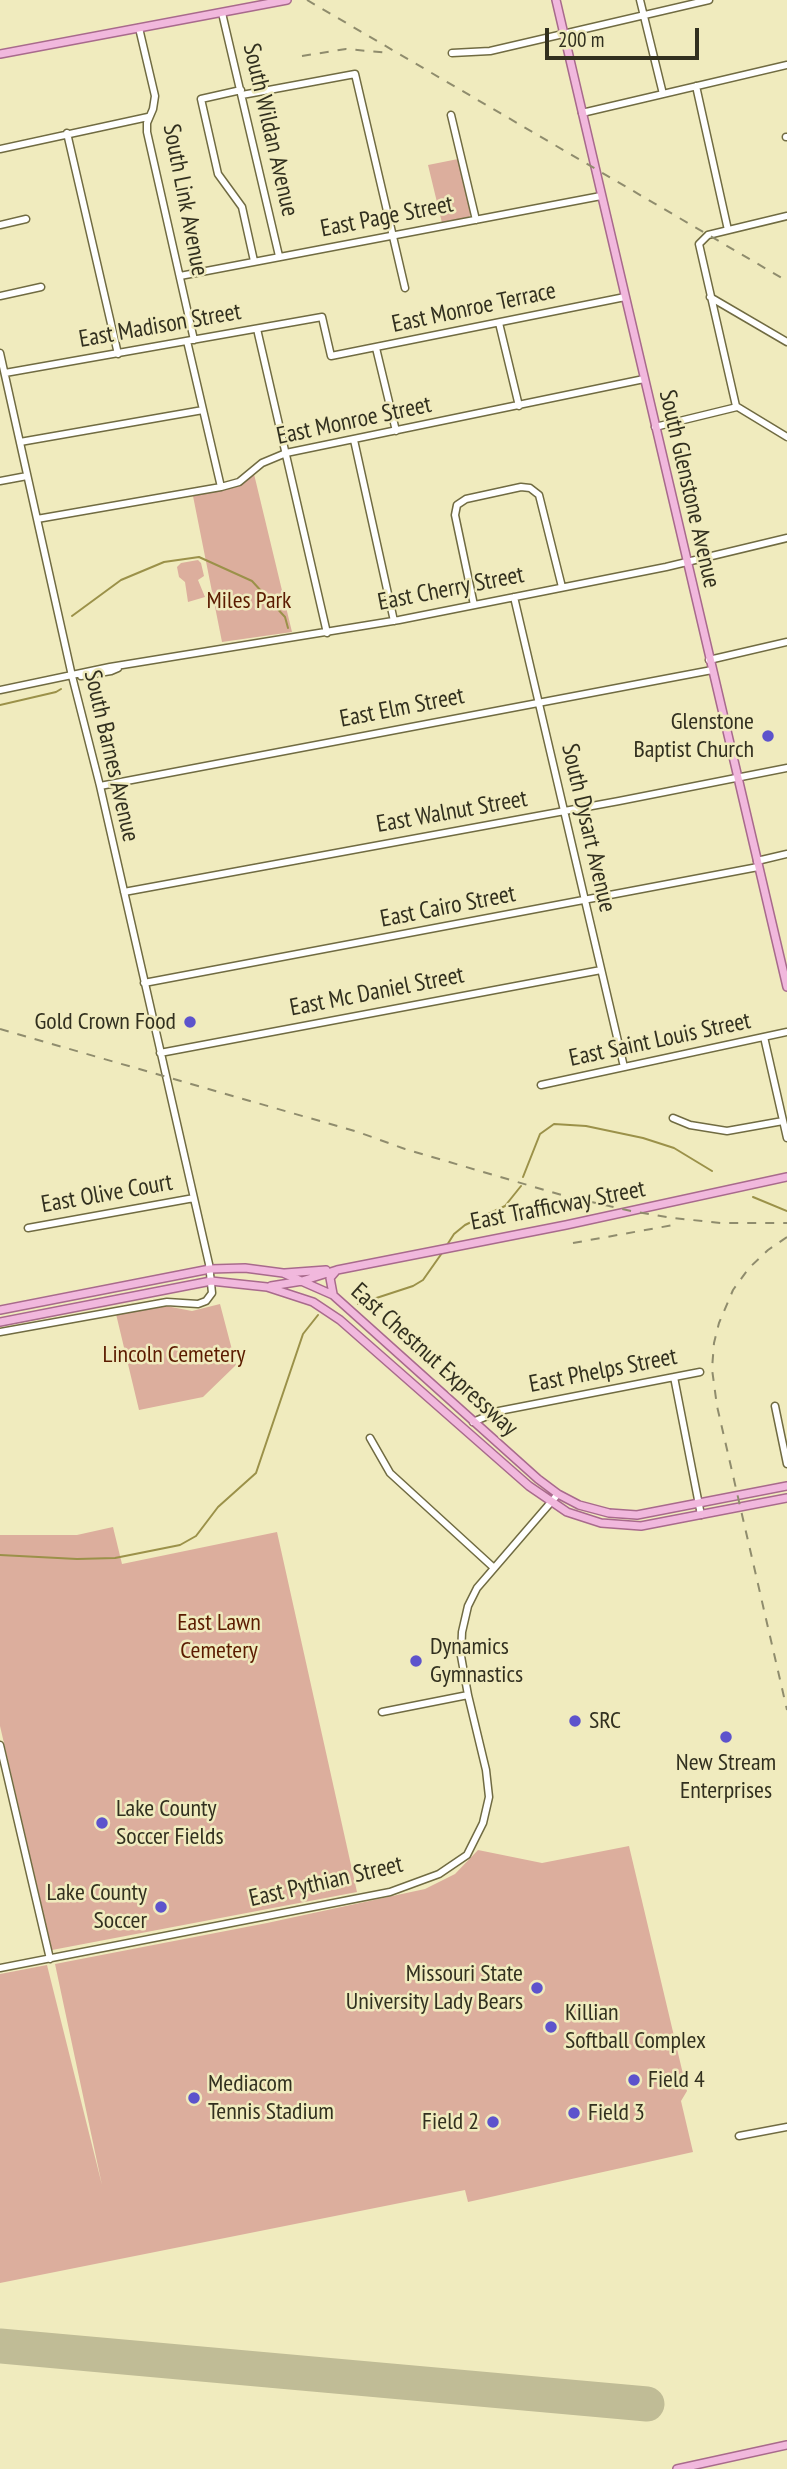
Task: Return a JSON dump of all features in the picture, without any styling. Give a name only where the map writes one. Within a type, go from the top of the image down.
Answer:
[{"type":"main road","points":[[0,54],[287,0]]},
{"type":"main road","name":"South Glenstone Avenue","points":[[556,0],[787,987]]},
{"type":"main road","name":"East Trafficway Street","points":[[267,1287],[302,1281],[337,1270],[566,1225],[787,1177]]},
{"type":"main road","name":"East Chestnut Expressway","points":[[0,1310],[210,1269],[245,1268],[283,1273],[333,1295],[365,1321],[473,1422],[558,1494],[594,1509],[637,1515],[787,1486]]},
{"type":"main road","points":[[333,1295],[330,1278],[337,1270]]},
{"type":"main road","name":"East Trafficway Street","points":[[283,1273],[337,1270]]},
{"type":"main road","name":"East Chestnut Expressway","points":[[0,1322],[211,1281],[267,1287],[313,1302],[340,1320],[551,1503],[588,1520],[641,1526],[787,1498]]},
{"type":"main road","points":[[677,2469],[787,2445]]},
{"type":"street","points":[[640,0],[663,94]]},
{"type":"street","points":[[452,52],[490,51],[709,0]]},
{"type":"street","name":"South Wildan Avenue","points":[[222,13],[279,256]]},
{"type":"street","name":"South Link Avenue","points":[[139,29],[155,96],[153,109],[148,117],[147,132],[180,276],[203,411],[221,487]]},
{"type":"street","points":[[582,113],[787,65]]},
{"type":"street","points":[[254,261],[242,207],[218,174],[201,99],[355,74],[405,288]]},
{"type":"street","points":[[696,86],[728,230]]},
{"type":"street","points":[[452,115],[476,220]]},
{"type":"street","points":[[0,149],[148,117]]},
{"type":"street","points":[[67,133],[118,354]]},
{"type":"street","name":"East Page Street","points":[[180,276],[601,196]]},
{"type":"street","points":[[737,407],[698,244],[708,235],[787,216]]},
{"type":"street","points":[[0,225],[26,219]]},
{"type":"street","points":[[0,296],[41,287]]},
{"type":"street","name":"East Monroe Terrace","points":[[331,356],[625,297]]},
{"type":"street","points":[[710,297],[787,342]]},
{"type":"street","name":"East Madison Street","points":[[5,373],[322,317],[331,356]]},
{"type":"street","points":[[499,323],[519,405]]},
{"type":"street","points":[[257,329],[327,633]]},
{"type":"street","points":[[376,348],[396,431]]},
{"type":"street","name":"South Barnes Avenue","points":[[0,354],[211,1281]]},
{"type":"street","name":"East Monroe Street","points":[[37,519],[221,487],[239,482],[262,463],[286,453],[644,379]]},
{"type":"street","points":[[655,427],[737,407],[787,437]]},
{"type":"street","points":[[20,442],[203,411]]},
{"type":"street","points":[[354,440],[394,621]]},
{"type":"street","points":[[0,481],[27,476]]},
{"type":"street","points":[[474,605],[456,515],[457,505],[466,499],[521,487],[530,488],[539,495],[562,587]]},
{"type":"street","name":"East Cherry Street","points":[[0,690],[394,621],[686,562],[787,538]]},
{"type":"street","name":"South Dysart Avenue","points":[[514,597],[624,1067]]},
{"type":"street","points":[[709,660],[787,642]]},
{"type":"street","name":"East Elm Street","points":[[100,786],[712,670]]},
{"type":"street","name":"East Walnut Street","points":[[124,892],[787,768]]},
{"type":"street","name":"East Cairo Street","points":[[144,982],[585,901],[758,864],[787,854]]},
{"type":"street","name":"East Mc Daniel Street","points":[[160,1053],[601,970]]},
{"type":"street","name":"East Saint Louis Street","points":[[541,1085],[787,1032]]},
{"type":"street","points":[[764,1037],[787,1138]]},
{"type":"street","points":[[673,1118],[690,1125],[727,1131],[783,1121]]},
{"type":"street","name":"East Olive Court","points":[[28,1228],[194,1198]]},
{"type":"street","points":[[0,1332],[167,1302],[198,1304],[206,1301],[212,1293],[211,1281]]},
{"type":"street","name":"East Phelps Street","points":[[473,1422],[499,1411],[700,1372]]},
{"type":"street","points":[[674,1377],[701,1515]]},
{"type":"street","points":[[775,1406],[787,1464]]},
{"type":"street","points":[[370,1438],[390,1473],[494,1568]]},
{"type":"street","name":"East Pythian Street","points":[[0,1968],[390,1892],[439,1874],[467,1855],[483,1823],[489,1797],[486,1770],[461,1656],[462,1632],[468,1606],[477,1588],[558,1494]]},
{"type":"street","points":[[382,1712],[468,1695]]},
{"type":"street","points":[[0,1745],[50,1959]]},
{"type":"street","points":[[739,2136],[787,2127]]},
{"type":"green space","points":[[458,159],[471,214],[468,218],[442,223],[428,165]]},
{"type":"green space","name":"Miles Park","points":[[254,474],[292,632],[222,642],[193,496],[235,486]]},
{"type":"green space","points":[[198,560],[204,576],[198,580],[205,597],[188,602],[185,582],[179,577],[177,567],[181,563]]},
{"type":"green space","name":"Lincoln Cemetery","points":[[220,1304],[236,1365],[203,1397],[139,1410],[116,1314],[166,1306],[192,1311]]},
{"type":"green space","name":"East Lawn Cemetery","points":[[113,1527],[122,1564],[277,1532],[357,1892],[52,1950],[0,1726],[0,1535],[77,1535]]},
{"type":"green space","points":[[629,1846],[687,2091],[681,2101],[693,2152],[468,2202],[465,2190],[0,2283],[0,1974],[47,1965],[102,2185],[55,1964],[425,1889],[455,1874],[478,1850],[542,1863]]},
{"type":"waterway","points":[[72,616],[121,580],[164,562],[199,557],[252,581],[285,617],[288,628]]},
{"type":"waterway","points":[[0,705],[61,689]]},
{"type":"waterway","points":[[523,1177],[540,1134],[554,1124],[586,1126],[643,1138],[674,1148],[712,1171]]},
{"type":"waterway","points":[[447,1245],[454,1234],[465,1225],[505,1206],[521,1186]]},
{"type":"waterway","points":[[753,1197],[787,1211]]},
{"type":"waterway","points":[[358,1304],[413,1286],[423,1280],[442,1253]]},
{"type":"waterway","points":[[0,1555],[115,1558],[180,1545],[196,1536],[218,1507],[256,1473],[303,1334],[318,1315]]},
{"type":"runway","points":[[0,2346],[647,2404]]},
{"type":"railway","points":[[307,0],[787,281]]},
{"type":"railway","points":[[302,56],[346,49],[391,53]]},
{"type":"railway","points":[[0,1029],[358,1132],[405,1149],[565,1196],[673,1218],[721,1223],[787,1223]]},
{"type":"railway","points":[[573,1243],[679,1224]]},
{"type":"railway","points":[[787,1237],[749,1268],[733,1290],[719,1323],[712,1369],[717,1406],[787,1710]]},
{"type":"place","name":"Glenstone Baptist Church","points":[[768,736]]},
{"type":"place","name":"Gold Crown Food","points":[[190,1022]]},
{"type":"place","name":"Dynamics Gymnastics","points":[[416,1661]]},
{"type":"place","name":"SRC","points":[[575,1721]]},
{"type":"place","name":"New Stream Enterprises","points":[[726,1737]]},
{"type":"place","name":"Lake County Soccer Fields","points":[[102,1823]]},
{"type":"place","name":"Lake County Soccer","points":[[161,1907]]},
{"type":"place","name":"Missouri State University Lady Bears","points":[[537,1988]]},
{"type":"place","name":"Killian Softball Complex","points":[[551,2027]]},
{"type":"place","name":"Field 4","points":[[634,2080]]},
{"type":"place","name":"Mediacom Tennis Stadium","points":[[194,2098]]},
{"type":"place","name":"Field 3","points":[[574,2113]]},
{"type":"place","name":"Field 2","points":[[493,2122]]}]
